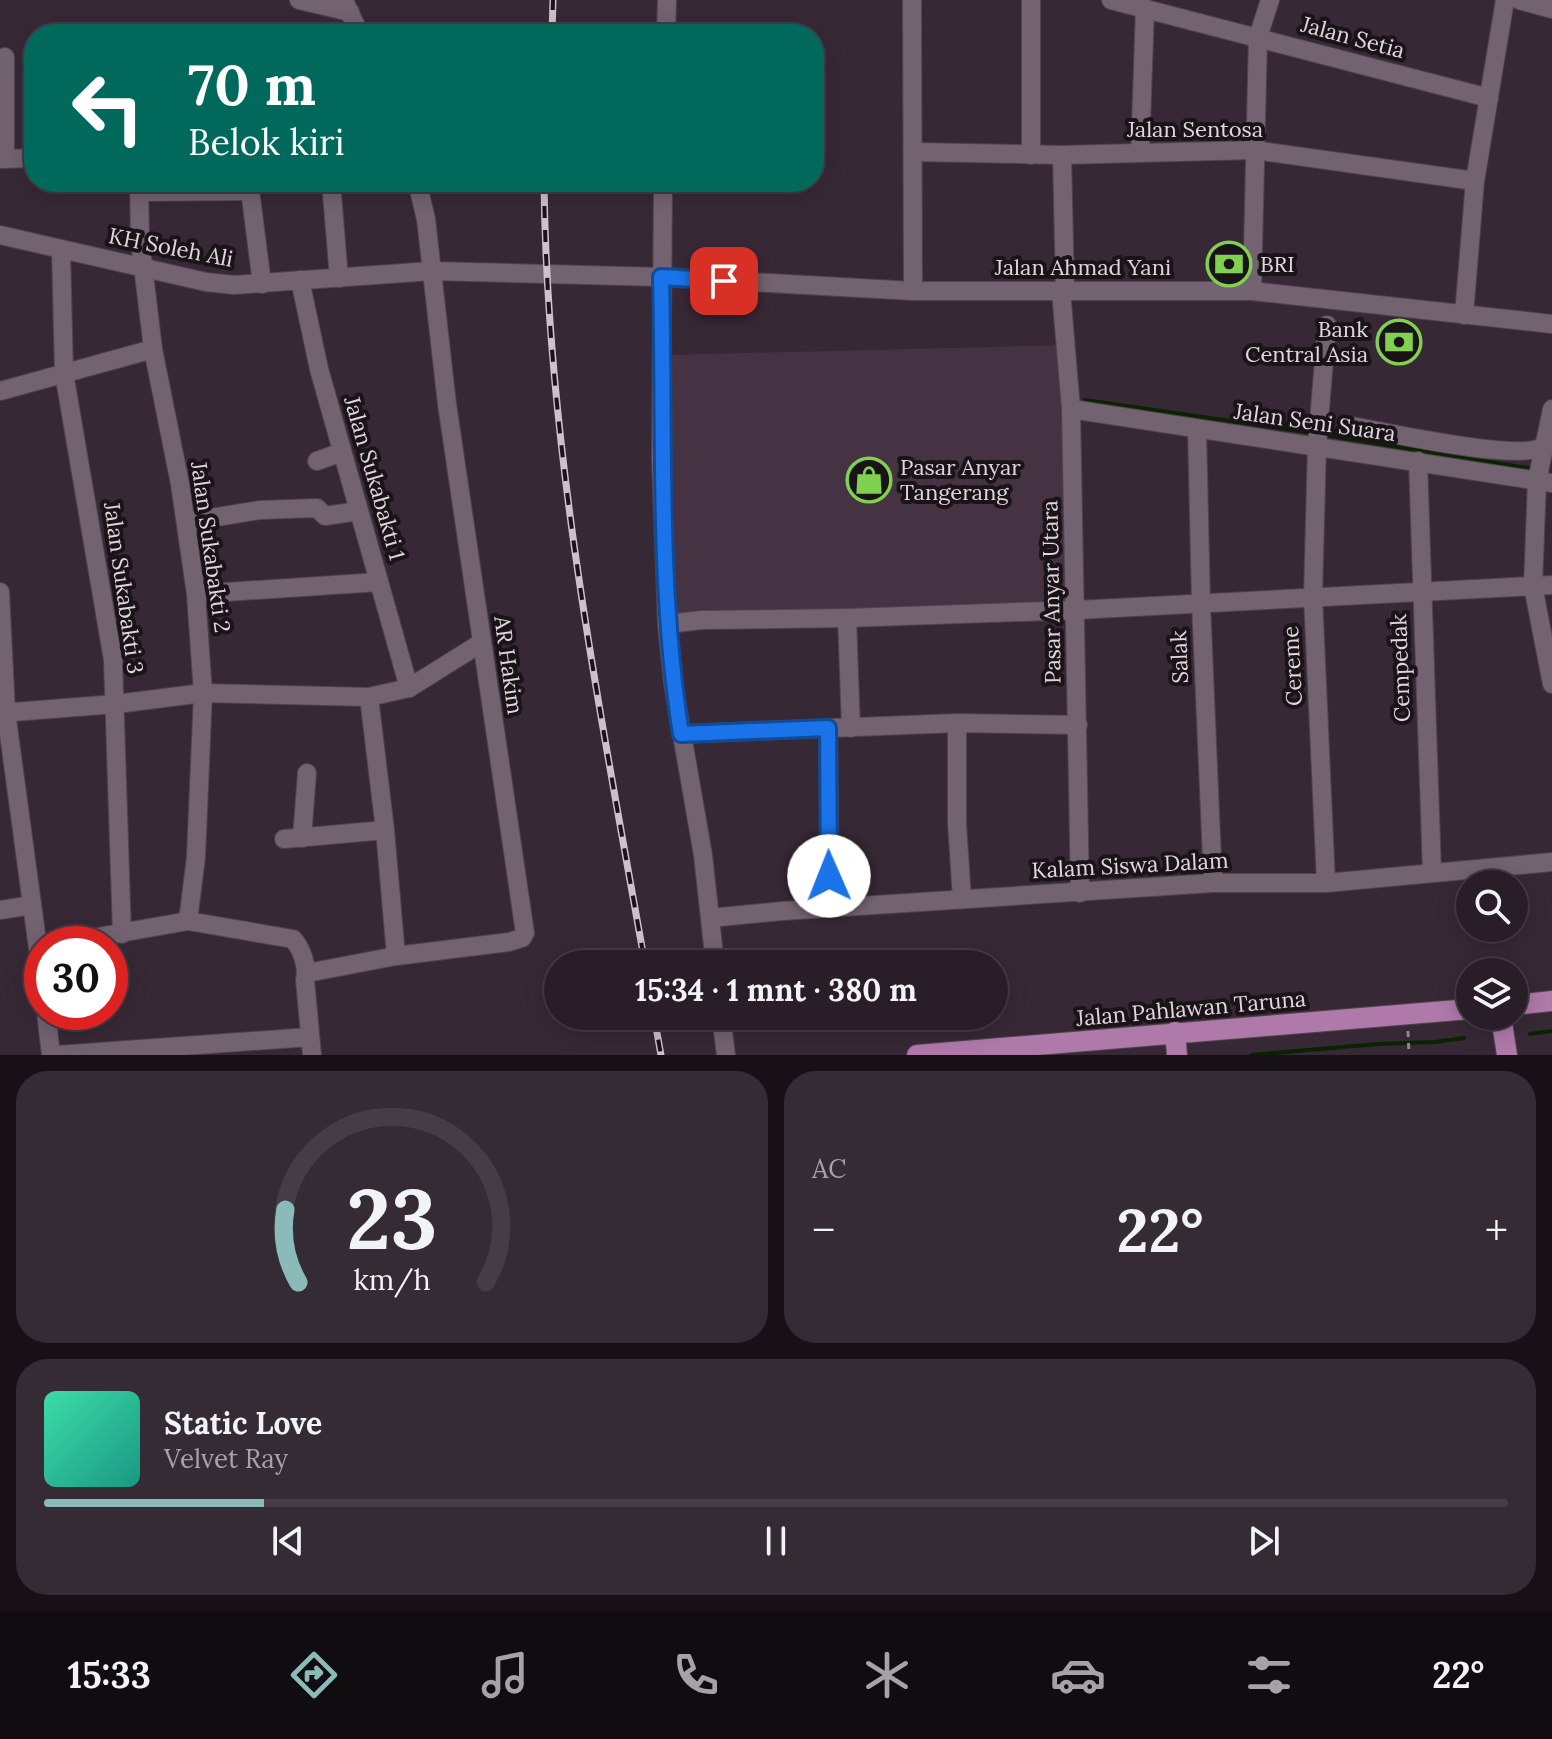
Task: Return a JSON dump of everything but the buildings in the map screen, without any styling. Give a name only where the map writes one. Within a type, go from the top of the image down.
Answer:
[{"type":"main road","points":[[1528,1004],[1552,1001]]},
{"type":"main road","name":"Jalan Pahlawan Taruna","points":[[917,1055],[1176,1044],[1456,1011]]},
{"type":"main road","points":[[1503,1030],[1507,1055]]},
{"type":"street","points":[[299,0],[347,6]]},
{"type":"street","points":[[666,24],[667,0]]},
{"type":"street","points":[[912,0],[913,291]]},
{"type":"street","points":[[1031,0],[1031,155]]},
{"type":"street","name":"Jalan Setia","points":[[1111,0],[1489,98]]},
{"type":"street","points":[[1252,291],[1258,37],[1270,0]]},
{"type":"street","points":[[1464,315],[1475,181],[1505,0]]},
{"type":"street","points":[[1519,0],[1552,9]]},
{"type":"street","points":[[1140,153],[1145,9]]},
{"type":"street","points":[[5,57],[3,159],[24,158]]},
{"type":"street","name":"Jalan Sentosa","points":[[914,152],[1062,155],[1254,150],[1475,181]]},
{"type":"street","name":"Pasar Anyar Utara","points":[[1062,155],[1063,291],[1071,409],[1077,610],[1080,893]]},
{"type":"street","name":"Jalan Sukabakti 2","points":[[137,192],[153,349],[186,522],[196,594],[203,693],[196,857],[188,921]]},
{"type":"street","points":[[251,192],[262,284]]},
{"type":"street","points":[[332,192],[339,278]]},
{"type":"street","name":"AR Hakim","points":[[307,973],[396,956],[509,942],[522,938],[525,933],[447,404],[426,219],[419,192]]},
{"type":"street","points":[[663,192],[661,458],[667,624],[681,734],[703,855],[713,950]]},
{"type":"street","name":"KH Soleh Ali","points":[[0,235],[206,282],[234,285],[432,271],[661,277]]},
{"type":"street","name":"Jalan Sukabakti 3","points":[[61,250],[64,373],[110,638],[116,704],[122,926]]},
{"type":"street","name":"Jalan Ahmad Yani","points":[[661,277],[913,291],[1252,291],[1552,324]]},
{"type":"street","name":"Jalan Sukabakti 1","points":[[300,280],[319,369],[409,688]]},
{"type":"street","name":"Cereme","points":[[1326,883],[1313,596],[1317,438],[1327,325]]},
{"type":"street","points":[[0,391],[153,349]]},
{"type":"street","name":"Jalan Seni Suara","points":[[1071,409],[1197,429],[1317,438],[1418,461],[1542,480]]},
{"type":"street","points":[[1552,409],[1544,448],[1533,586],[1552,684]]},
{"type":"street","points":[[1347,425],[1504,451],[1532,452],[1544,448]]},
{"type":"street","name":"Salak","points":[[1197,429],[1213,883]]},
{"type":"street","points":[[317,461],[342,452]]},
{"type":"street","name":"Cempedak","points":[[1418,461],[1432,873]]},
{"type":"street","points":[[186,522],[260,510],[317,508],[325,516],[359,511]]},
{"type":"street","points":[[196,594],[379,582]]},
{"type":"street","points":[[667,624],[702,620],[1077,610],[1552,585]]},
{"type":"street","points":[[0,592],[9,810],[36,926]]},
{"type":"street","points":[[847,618],[851,728]]},
{"type":"street","points":[[3,713],[203,693],[369,697],[409,688],[481,643]]},
{"type":"street","points":[[369,697],[396,956]]},
{"type":"street","points":[[681,734],[957,723],[1078,725]]},
{"type":"street","points":[[957,723],[957,823],[962,899]]},
{"type":"street","points":[[828,728],[830,908]]},
{"type":"street","points":[[307,773],[293,838],[385,830]]},
{"type":"street","name":"Kalam Siswa Dalam","points":[[710,918],[1213,883],[1326,883],[1552,862]]},
{"type":"street","points":[[0,910],[32,905]]},
{"type":"street","points":[[49,1030],[54,1055],[311,1046],[307,973],[293,939],[188,921],[128,933]]},
{"type":"street","points":[[723,1030],[726,1055]]},
{"type":"path","points":[[1407,1028],[1409,1053]]},
{"type":"shaded area","name":"Pasar Anyar Tangerang","points":[[1063,345],[1069,606],[676,616],[670,355]]},
{"type":"waterway","points":[[1085,400],[1313,433]]},
{"type":"waterway","points":[[1325,435],[1534,469]]},
{"type":"waterway","points":[[1530,1034],[1552,1031]]},
{"type":"waterway","points":[[1251,1055],[1464,1038]]},
{"type":"railway","points":[[552,24],[553,0]]},
{"type":"railway","points":[[544,192],[547,281],[565,477],[578,575],[643,950]]},
{"type":"railway","points":[[657,1030],[661,1055]]},
{"type":"place","name":"BRI","points":[[1229,264]]},
{"type":"place","name":"Bank Central Asia","points":[[1399,342]]},
{"type":"place","name":"Pasar Anyar Tangerang","points":[[869,480]]},
{"type":"route","points":[[724,281],[661,277],[665,588],[681,734],[828,728],[829,876]]}]
